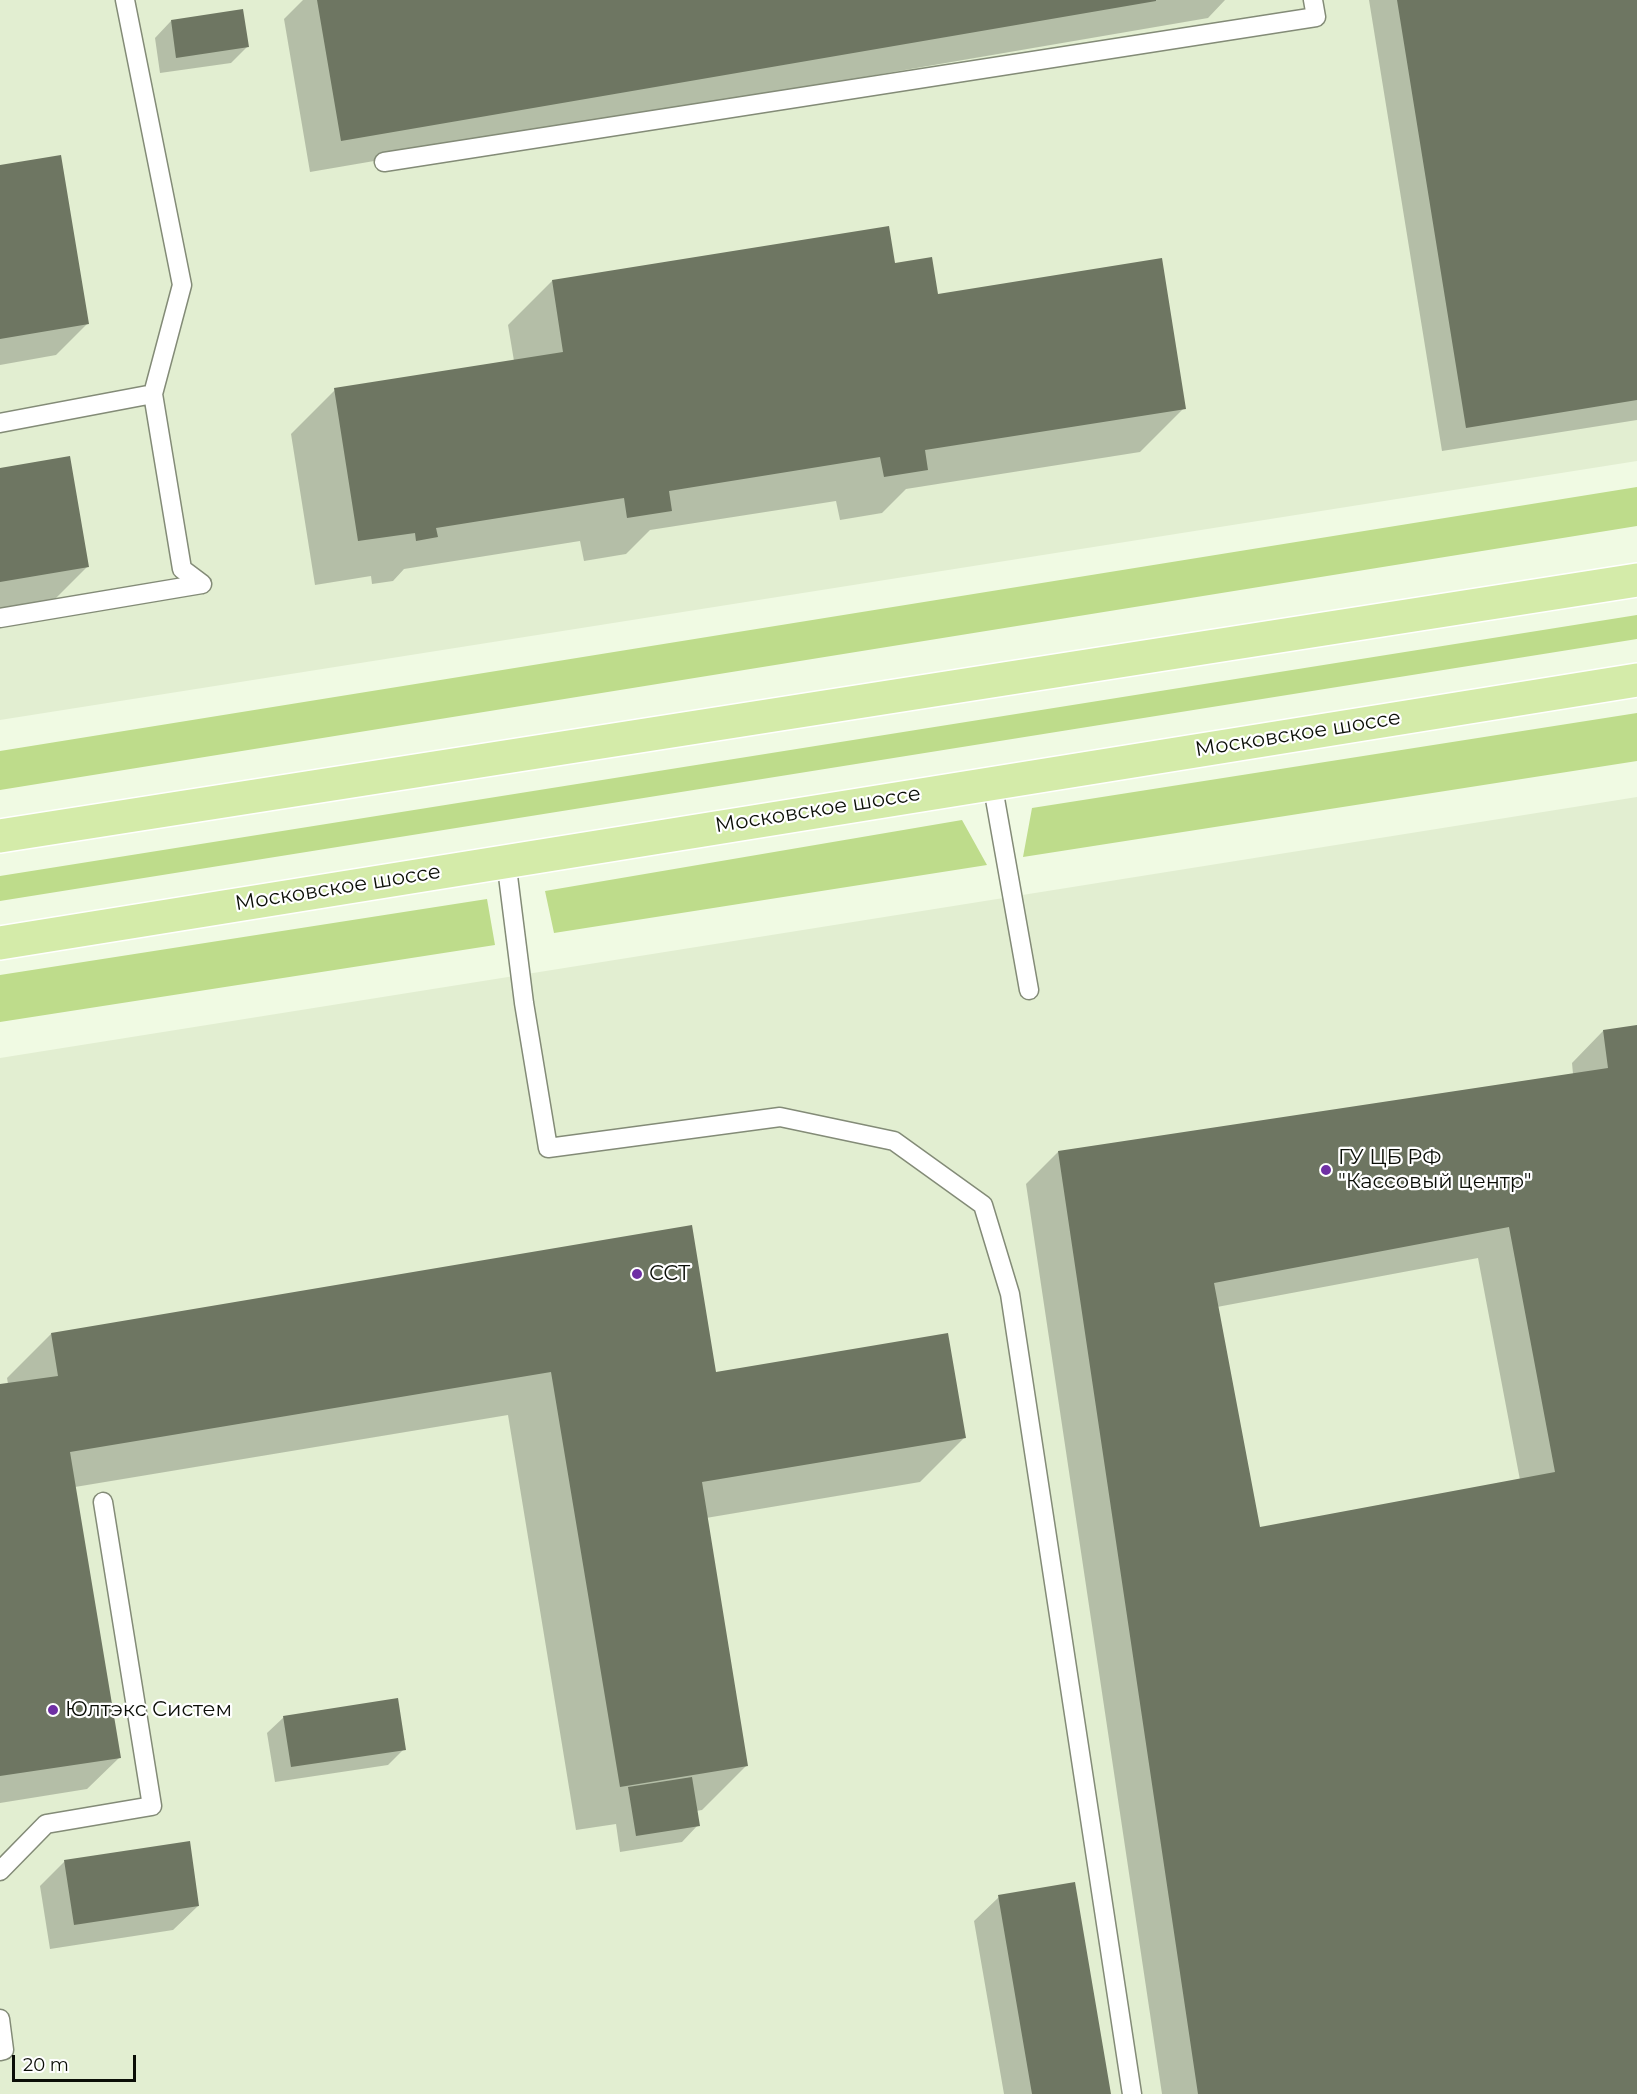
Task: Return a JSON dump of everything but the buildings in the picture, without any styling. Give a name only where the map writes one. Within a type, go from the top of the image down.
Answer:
[{"type":"main road","points":[[0,836],[1637,580]]},
{"type":"main road","name":"Московское шоссе","points":[[0,943],[1637,680]]},
{"type":"lane","points":[[0,618],[202,584],[182,569],[153,394],[182,285],[125,0]]},
{"type":"lane","points":[[384,162],[1316,17],[1313,0]]},
{"type":"lane","points":[[0,423],[153,394]]},
{"type":"lane","points":[[992,782],[1029,990]]},
{"type":"lane","points":[[506,860],[524,1003],[549,1148],[780,1117],[894,1141],[983,1205],[1010,1294],[1132,2094]]},
{"type":"lane","points":[[0,1871],[46,1824],[152,1806],[103,1502]]},
{"type":"lane","points":[[0,2019],[4,2050],[0,2050]]},
{"type":"shaded area","points":[[0,0],[1637,0],[1637,461],[0,720]]},
{"type":"shaded area","points":[[1637,797],[1637,2094],[0,2094],[0,1058]]},
{"type":"green space","points":[[1637,487],[1637,526],[0,790],[0,751]]},
{"type":"green space","points":[[1637,615],[1637,639],[0,901],[0,876]]},
{"type":"green space","points":[[1637,713],[1637,761],[1023,857],[1032,808]]},
{"type":"green space","points":[[962,820],[987,865],[554,933],[545,891]]},
{"type":"green space","points":[[487,899],[495,945],[0,1022],[0,975]]},
{"type":"place","name":"ГУ ЦБ РФ \"Кассовый центр\"","points":[[1326,1170]]},
{"type":"place","name":"ССТ","points":[[637,1274]]},
{"type":"place","name":"Юлтэкс Систем","points":[[53,1710]]}]
